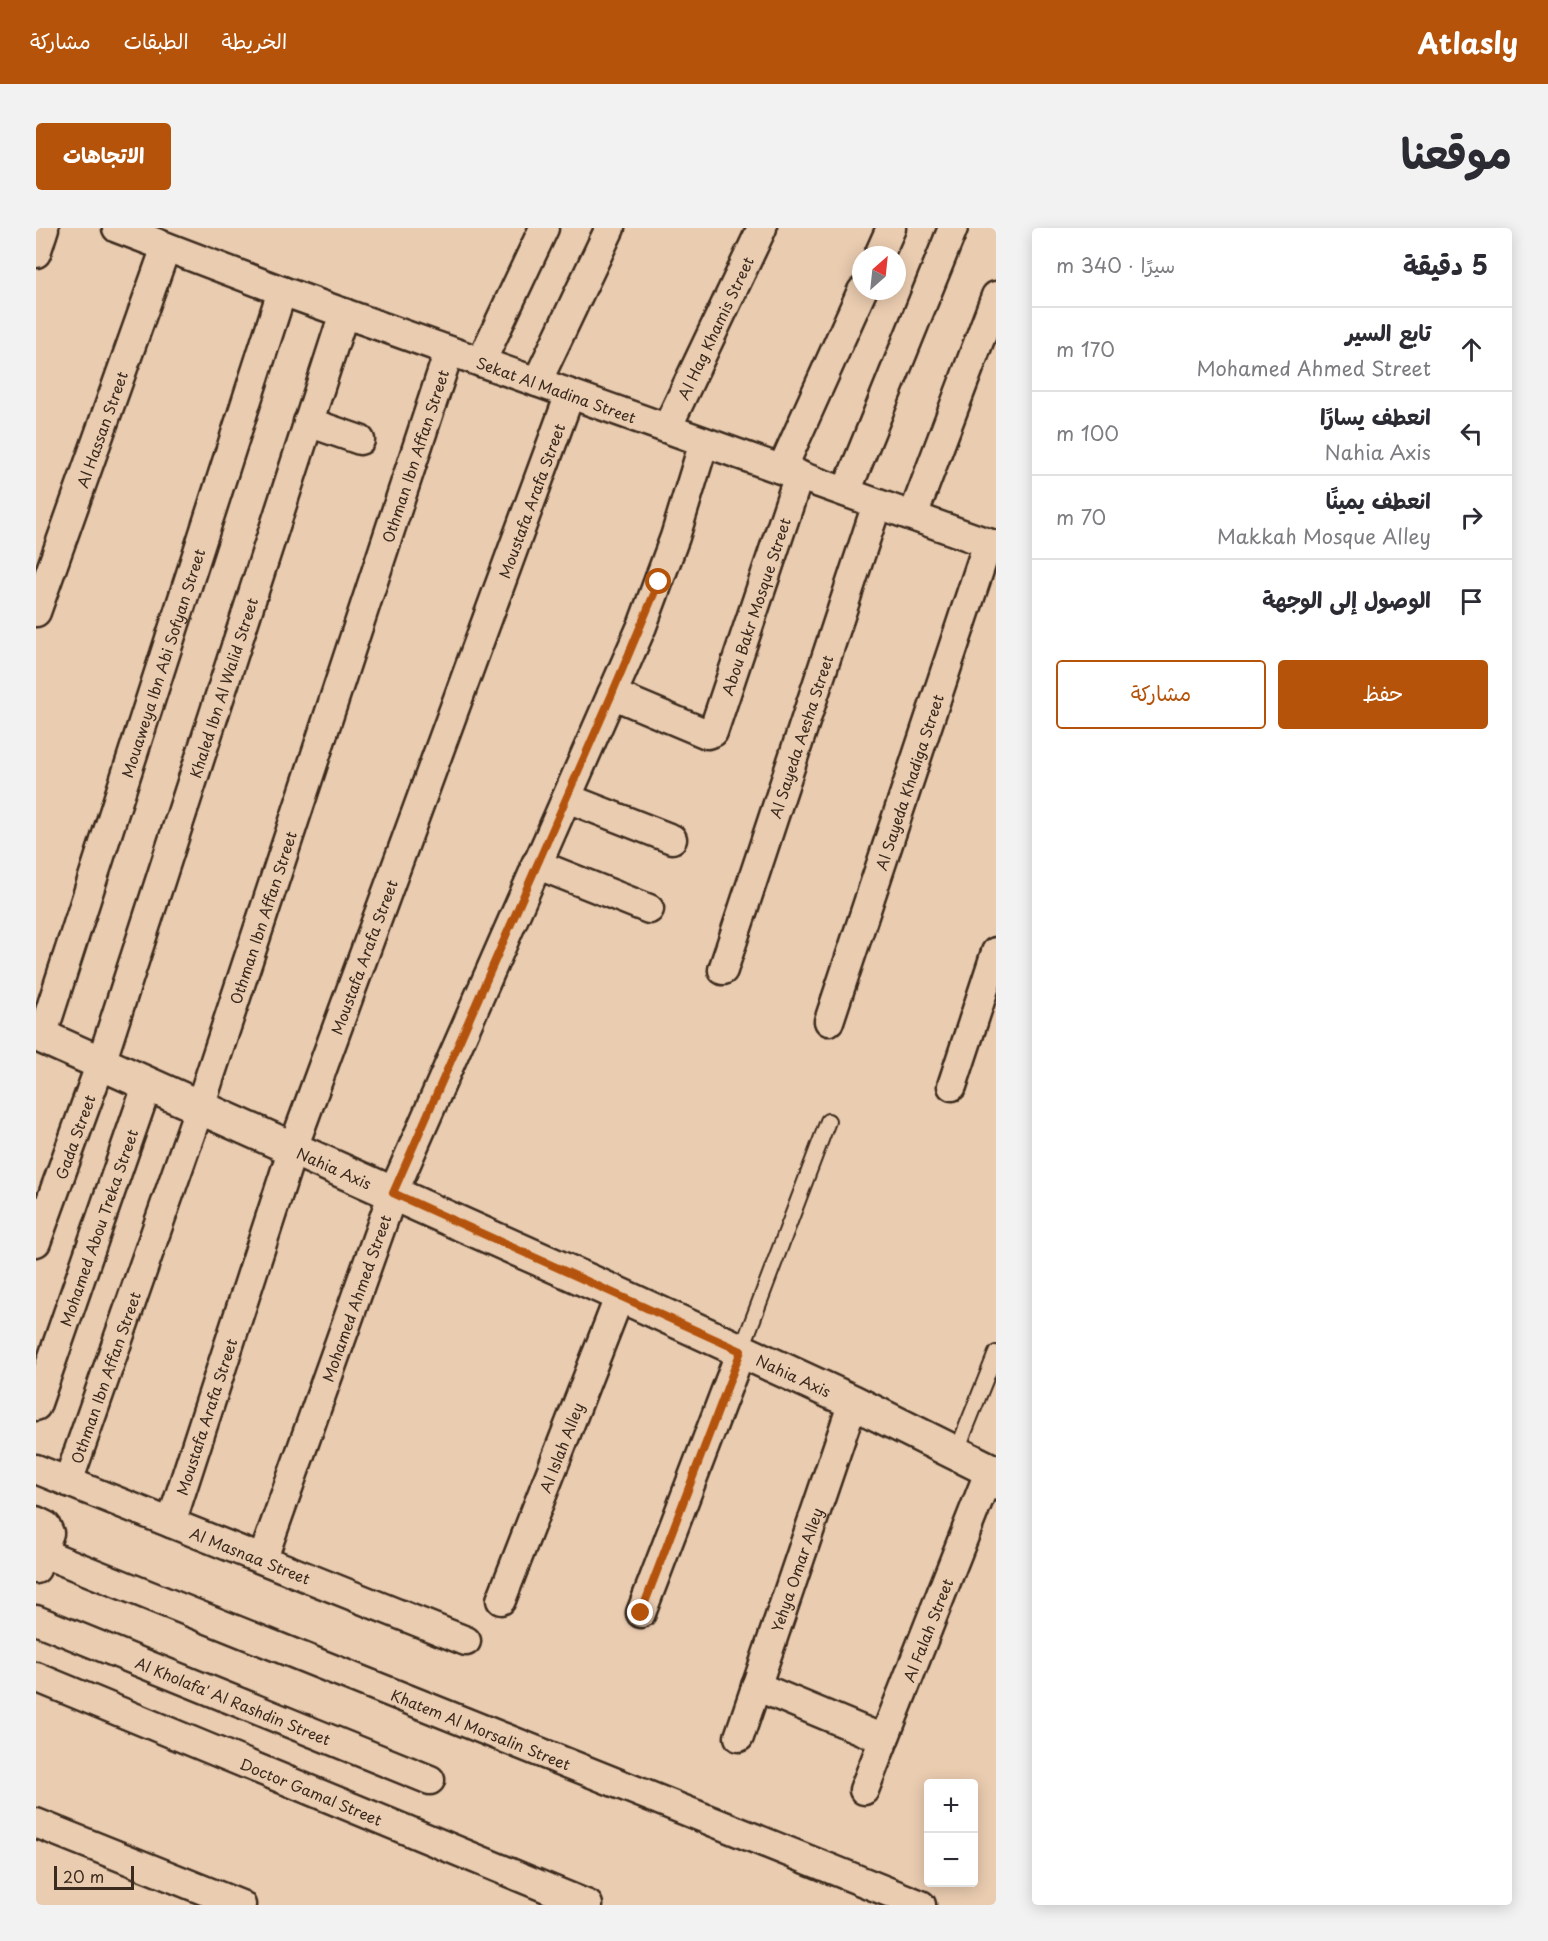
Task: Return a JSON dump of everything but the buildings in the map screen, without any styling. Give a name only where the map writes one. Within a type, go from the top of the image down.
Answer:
[{"type":"main road","name":"Nahia Axis","points":[[39,1035],[853,1402],[994,1474]]},
{"type":"street","points":[[36,252],[44,228]]},
{"type":"street","name":"Sekat Al Madina Street","points":[[117,228],[282,291],[992,544]]},
{"type":"street","points":[[481,362],[544,228]]},
{"type":"street","points":[[537,382],[610,228]]},
{"type":"street","name":"Al Hag Khamis Street","points":[[667,428],[762,228]]},
{"type":"street","points":[[883,246],[891,228]]},
{"type":"street","points":[[846,492],[953,228]]},
{"type":"street","name":"Al Hassan Street","points":[[36,612],[166,247]]},
{"type":"street","name":"Mouaweya Ibn Abi Sofyan Street","points":[[39,1035],[282,291]]},
{"type":"street","points":[[913,516],[996,296]]},
{"type":"street","points":[[790,472],[858,300]]},
{"type":"street","name":"Khaled Ibn Al Walid Street","points":[[101,1063],[344,313]]},
{"type":"street","name":"Othman Ibn Affan Street","points":[[68,1482],[200,1106],[449,351]]},
{"type":"street","name":"Moustafa Arafa Street","points":[[171,1523],[293,1148],[570,394]]},
{"type":"street","points":[[308,422],[360,440]]},
{"type":"street","name":"Mohamed Ahmed Street","points":[[263,1558],[393,1193],[567,798],[659,582],[704,442]]},
{"type":"street","name":"Abou Bakr Mosque Street","points":[[612,694],[707,734],[713,732],[790,472]]},
{"type":"street","name":"Al Sayeda Aesha Street","points":[[723,970],[877,504]]},
{"type":"street","name":"Al Sayeda Khadiga Street","points":[[829,1021],[992,544]]},
{"type":"street","points":[[567,798],[672,839]]},
{"type":"street","points":[[536,864],[649,909]]},
{"type":"street","points":[[952,1086],[996,952]]},
{"type":"street","name":"Gada Street","points":[[36,1242],[101,1063]]},
{"type":"street","name":"Mohamed Abou Treka Street","points":[[36,1406],[148,1083]]},
{"type":"street","name":"Al Islah Alley","points":[[501,1600],[620,1295]]},
{"type":"street","points":[[641,1613],[741,1351]]},
{"type":"street","name":"Yehya Omar Alley","points":[[739,1737],[853,1402]]},
{"type":"street","name":"Al Masnaa Street","points":[[36,1469],[466,1641]]},
{"type":"street","name":"Al Falah Street","points":[[864,1790],[883,1739],[994,1474]]},
{"type":"street","points":[[36,1521],[49,1530],[39,1562]]},
{"type":"street","name":"Khatem Al Morsalin Street","points":[[39,1562],[921,1905]]},
{"type":"street","name":"Al Kholafa' Al Rashdin Street","points":[[36,1620],[430,1780]]},
{"type":"street","name":"Doctor Gamal Street","points":[[36,1677],[588,1905]]},
{"type":"street","points":[[756,1686],[883,1739]]},
{"type":"street","points":[[36,1823],[241,1905]]},
{"type":"lane","points":[[741,1351],[828,1121]]},
{"type":"lane","points":[[956,1453],[996,1353]]},
{"type":"route","points":[[641,1613],[741,1351],[393,1193],[642,626],[659,582]]}]
